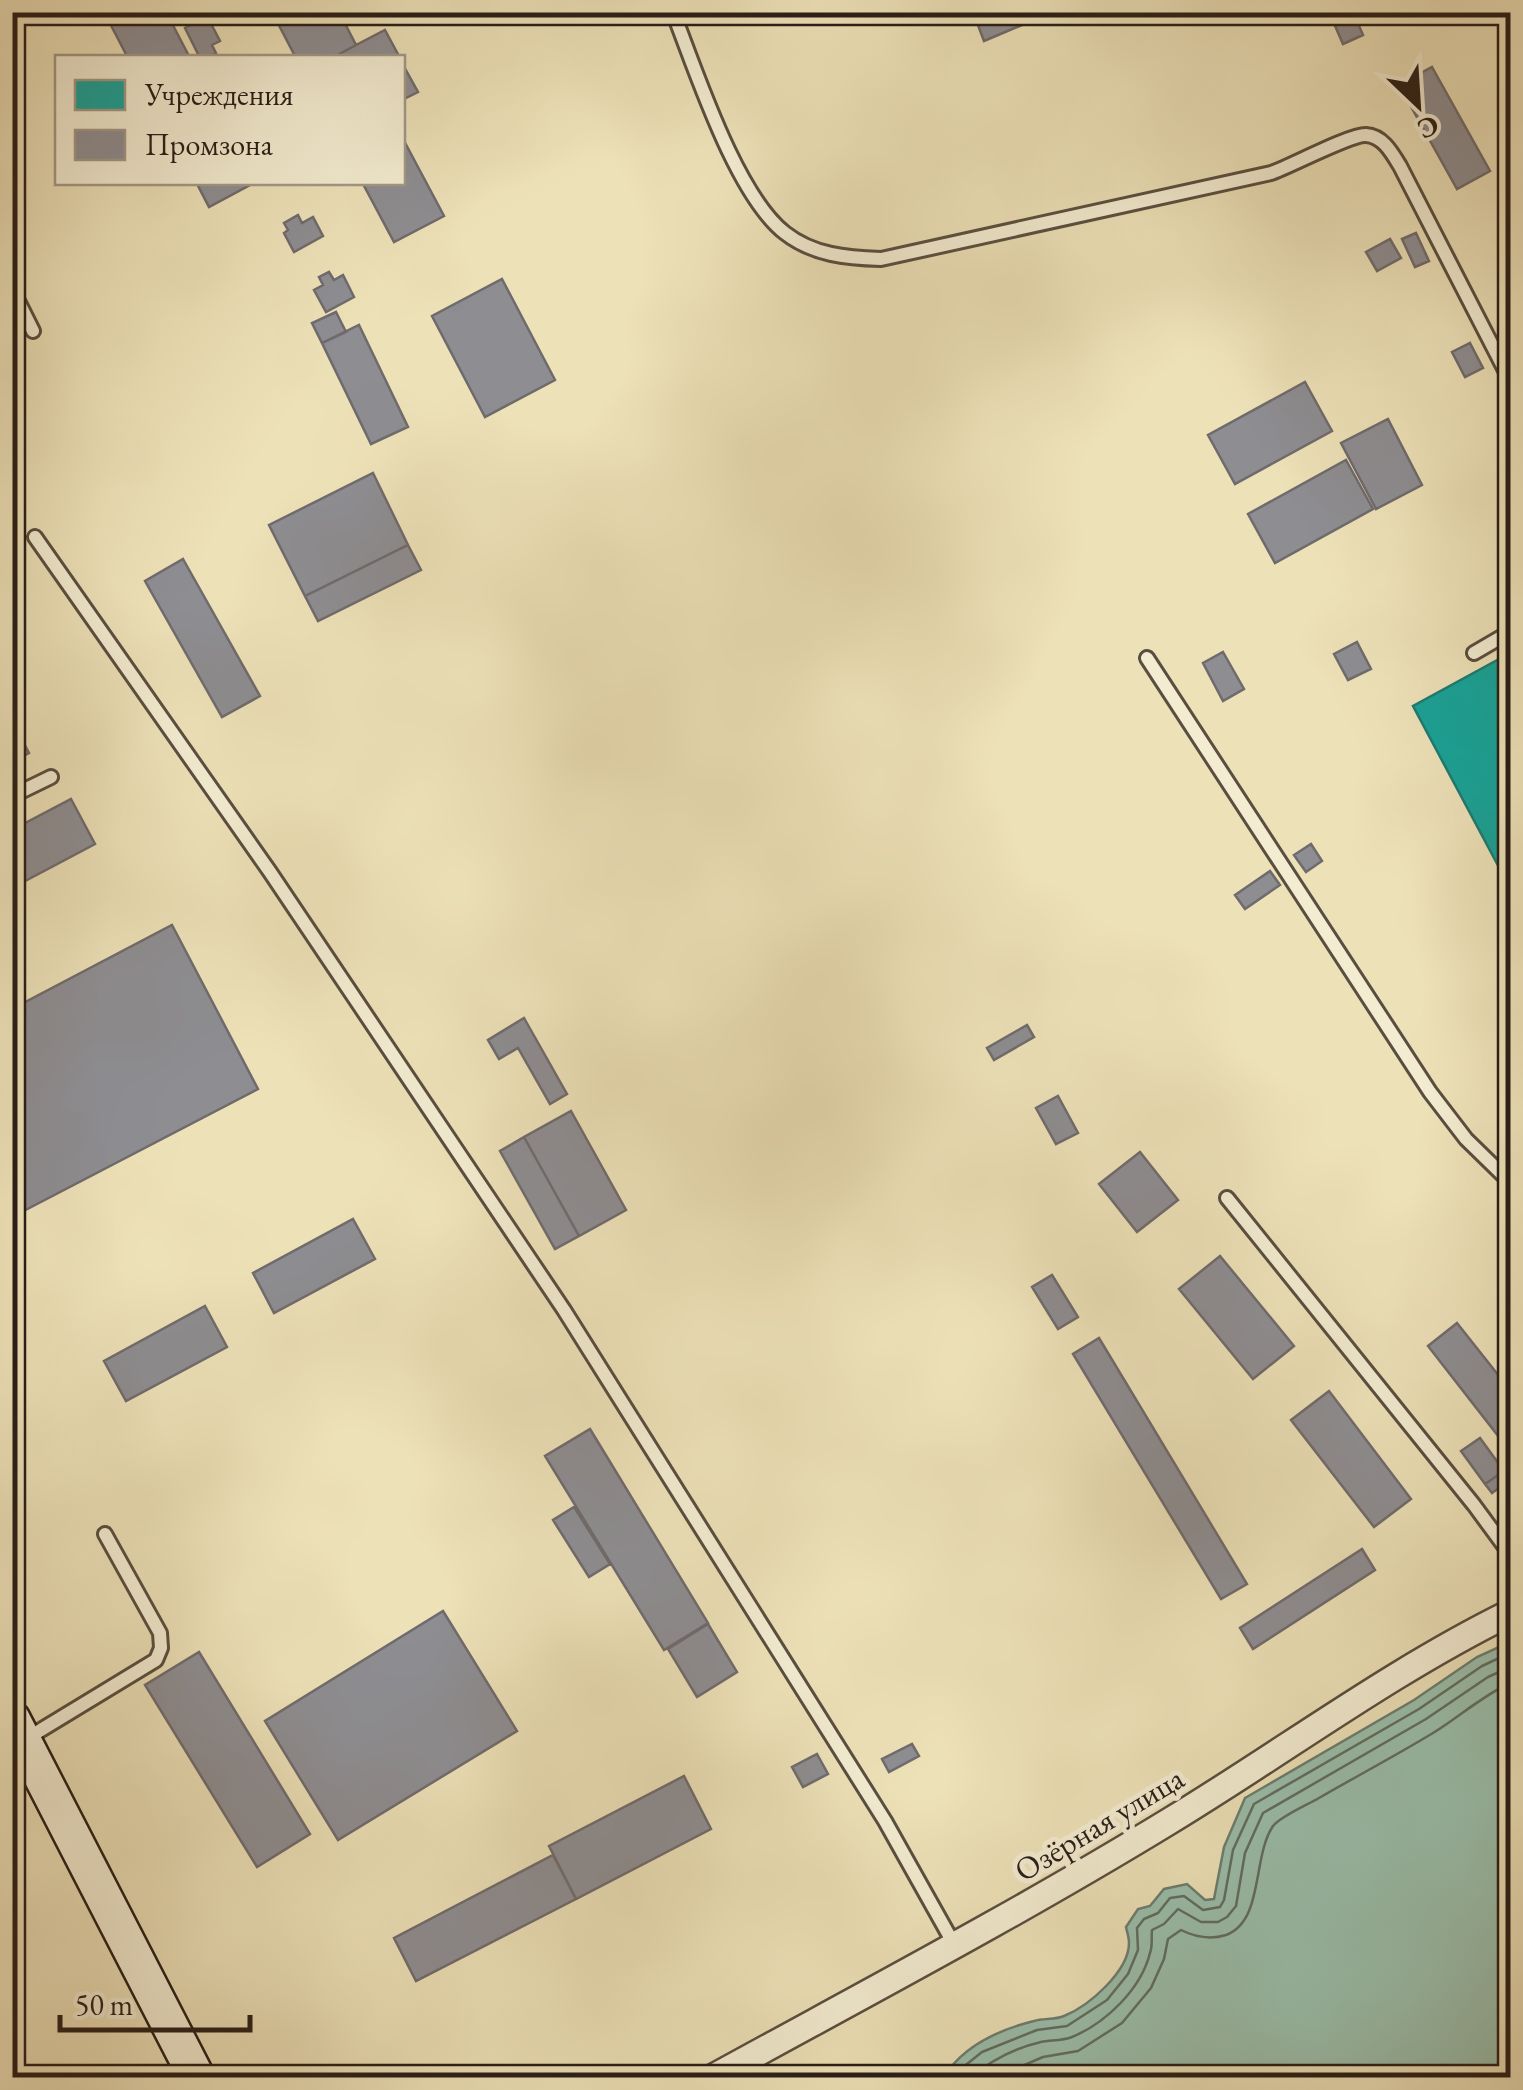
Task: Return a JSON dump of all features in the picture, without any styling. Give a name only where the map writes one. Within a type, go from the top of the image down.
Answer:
[{"type":"street","name":"Озёрная улица","points":[[712,2078],[1154,1832],[1432,1654],[1510,1613]]},
{"type":"street","points":[[18,1730],[198,2078]]},
{"type":"lane","points":[[673,12],[747,187],[787,235],[819,251],[846,258],[881,259],[1271,173],[1354,137],[1367,135],[1379,139],[1400,166],[1510,380]]},
{"type":"lane","points":[[12,289],[33,331]]},
{"type":"lane","points":[[35,537],[270,872],[564,1310],[885,1821],[954,1946]]},
{"type":"lane","points":[[1474,654],[1510,632]]},
{"type":"lane","points":[[1147,658],[1430,1092],[1466,1139],[1510,1182]]},
{"type":"lane","points":[[12,796],[51,777]]},
{"type":"lane","points":[[1227,1198],[1510,1554]]},
{"type":"lane","points":[[18,1730],[156,1660],[162,1648],[160,1633],[105,1534]]},
{"type":"water","points":[[1510,1642],[1510,2077],[944,2077],[961,2056],[995,2034],[1064,2016],[1096,1996],[1115,1976],[1127,1954],[1126,1927],[1138,1909],[1150,1906],[1164,1889],[1187,1884],[1205,1900],[1214,1899],[1224,1847],[1245,1798],[1414,1700],[1477,1657]]},
{"type":"building: Учреждения","points":[[1510,653],[1510,888],[1413,706]]},
{"type":"building: Промзона","points":[[104,12],[166,12],[188,55],[126,55]]},
{"type":"building: Промзона","points":[[272,12],[339,12],[356,45],[338,55],[294,55]]},
{"type":"building: Промзона","points":[[973,12],[1053,12],[984,41]]},
{"type":"building: Промзона","points":[[1329,12],[1353,12],[1363,35],[1343,44]]},
{"type":"building: Промзона","points":[[207,16],[220,41],[212,45],[216,53],[198,55],[185,28]]},
{"type":"building: Промзона","points":[[385,30],[398,55],[338,55]]},
{"type":"building: Промзона","points":[[1432,67],[1490,171],[1457,189],[1399,85]]},
{"type":"building: Промзона","points":[[405,68],[418,92],[405,98]]},
{"type":"building: Промзона","points":[[405,143],[444,216],[394,242],[364,185],[405,185]]},
{"type":"building: Промзона","points":[[198,185],[250,185],[209,207]]},
{"type":"building: Промзона","points":[[298,215],[302,223],[313,217],[323,236],[294,252],[284,233],[288,230],[284,223]]},
{"type":"building: Промзона","points":[[1416,233],[1429,261],[1415,267],[1402,239]]},
{"type":"building: Промзона","points":[[1390,239],[1401,258],[1377,271],[1366,252]]},
{"type":"building: Промзона","points":[[329,272],[334,280],[343,275],[354,297],[326,312],[314,290],[323,285],[319,277]]},
{"type":"building: Промзона","points":[[502,279],[555,380],[485,417],[432,316]]},
{"type":"building: Промзона","points":[[336,312],[346,332],[322,343],[312,323]]},
{"type":"building: Промзона","points":[[359,325],[408,427],[371,444],[322,343]]},
{"type":"building: Промзона","points":[[1470,343],[1483,368],[1465,377],[1452,352]]},
{"type":"building: Промзона","points":[[1305,382],[1332,431],[1235,484],[1208,435]]},
{"type":"building: Промзона","points":[[1388,419],[1422,485],[1376,509],[1341,443]]},
{"type":"building: Промзона","points":[[1346,460],[1373,509],[1275,563],[1248,514]]},
{"type":"building: Промзона","points":[[373,473],[408,545],[305,596],[269,525]]},
{"type":"building: Промзона","points":[[408,545],[421,570],[318,621],[305,596]]},
{"type":"building: Промзона","points":[[183,559],[260,696],[222,717],[145,581]]},
{"type":"building: Промзона","points":[[1357,642],[1371,669],[1348,680],[1334,654]]},
{"type":"building: Промзона","points":[[1223,652],[1244,689],[1223,701],[1203,663]]},
{"type":"building: Промзона","points":[[12,721],[29,753],[12,762]]},
{"type":"building: Промзона","points":[[71,799],[95,844],[12,888],[12,830]]},
{"type":"building: Промзона","points":[[1311,844],[1322,861],[1306,872],[1294,855]]},
{"type":"building: Промзона","points":[[1270,871],[1280,885],[1245,909],[1235,895]]},
{"type":"building: Промзона","points":[[172,925],[258,1089],[12,1217],[12,1009]]},
{"type":"building: Промзона","points":[[524,1018],[567,1094],[550,1104],[518,1048],[499,1059],[488,1040]]},
{"type":"building: Промзона","points":[[1027,1025],[1034,1037],[994,1060],[987,1048]]},
{"type":"building: Промзона","points":[[1058,1096],[1078,1133],[1056,1144],[1036,1108]]},
{"type":"building: Промзона","points":[[571,1111],[626,1210],[579,1236],[524,1137]]},
{"type":"building: Промзона","points":[[524,1137],[579,1236],[555,1249],[500,1151]]},
{"type":"building: Промзона","points":[[1140,1152],[1178,1200],[1137,1232],[1099,1184]]},
{"type":"building: Промзона","points":[[353,1219],[375,1259],[274,1313],[253,1273]]},
{"type":"building: Промзона","points":[[1220,1256],[1294,1346],[1253,1379],[1179,1289]]},
{"type":"building: Промзона","points":[[1052,1275],[1078,1317],[1058,1329],[1032,1287]]},
{"type":"building: Промзона","points":[[205,1306],[227,1347],[126,1401],[104,1361]]},
{"type":"building: Промзона","points":[[1457,1323],[1510,1390],[1510,1442],[1506,1446],[1428,1346]]},
{"type":"building: Промзона","points":[[1099,1338],[1247,1584],[1221,1599],[1073,1354]]},
{"type":"building: Промзона","points":[[1329,1391],[1411,1499],[1374,1527],[1291,1420]]},
{"type":"building: Промзона","points":[[590,1429],[708,1623],[664,1650],[545,1456]]},
{"type":"building: Промзона","points":[[1480,1438],[1504,1471],[1485,1484],[1461,1451]]},
{"type":"building: Промзона","points":[[1504,1471],[1510,1480],[1492,1493],[1485,1484]]},
{"type":"building: Промзона","points":[[574,1507],[610,1564],[589,1577],[553,1520]]},
{"type":"building: Промзона","points":[[1362,1549],[1375,1570],[1253,1649],[1240,1628]]},
{"type":"building: Промзона","points":[[443,1611],[517,1731],[338,1840],[265,1721]]},
{"type":"building: Промзона","points":[[708,1624],[737,1672],[697,1697],[668,1649]]},
{"type":"building: Промзона","points":[[199,1652],[310,1834],[257,1867],[145,1685]]},
{"type":"building: Промзона","points":[[912,1744],[919,1756],[889,1772],[882,1759]]},
{"type":"building: Промзона","points":[[817,1754],[828,1774],[803,1787],[792,1767]]},
{"type":"building: Промзона","points":[[684,1776],[711,1829],[576,1899],[549,1846]]},
{"type":"building: Промзона","points":[[553,1855],[576,1899],[416,1981],[394,1938]]}]
